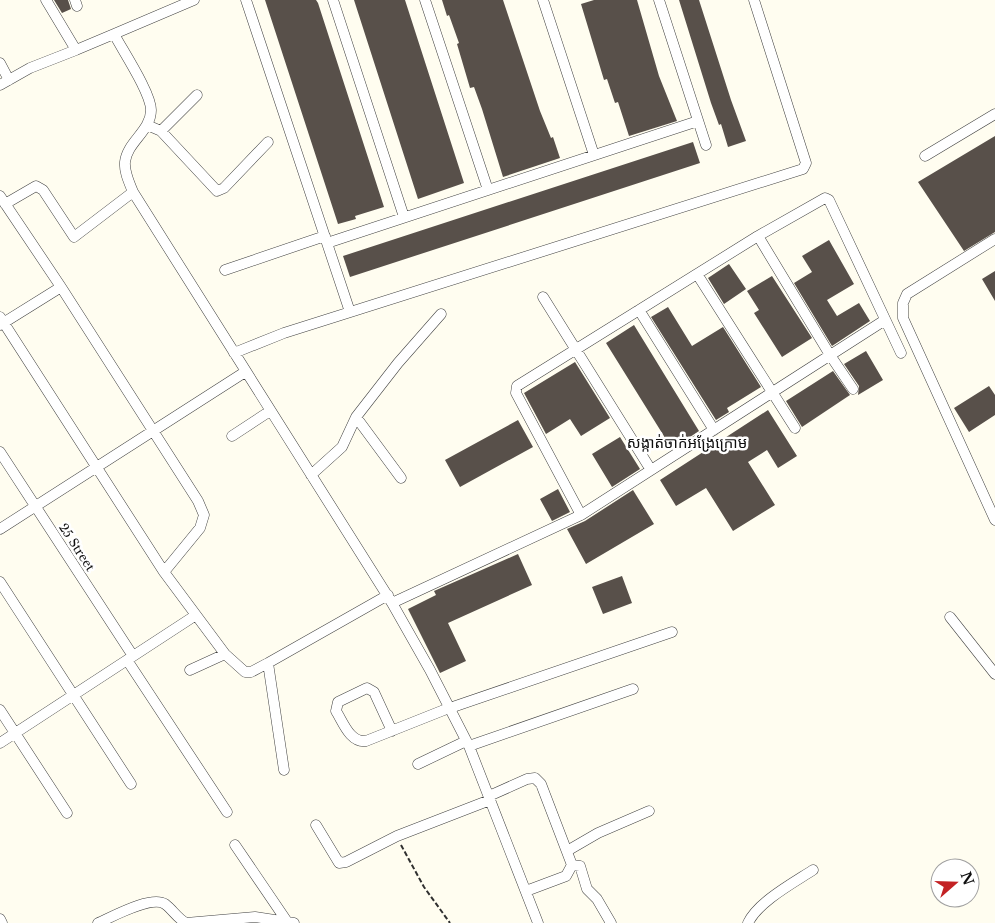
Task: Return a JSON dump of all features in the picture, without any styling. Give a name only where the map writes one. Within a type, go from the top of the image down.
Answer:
[{"type":"street","points":[[46,0],[76,50]]},
{"type":"street","points":[[0,63],[5,82],[30,68],[194,0]]},
{"type":"street","points":[[246,0],[350,312]]},
{"type":"street","points":[[333,0],[404,218]]},
{"type":"street","points":[[425,0],[488,190]]},
{"type":"street","points":[[543,0],[594,155]]},
{"type":"street","points":[[659,0],[706,145]]},
{"type":"street","points":[[234,353],[264,340],[350,312],[803,169],[806,163],[754,0]]},
{"type":"street","points":[[114,34],[149,99],[151,112],[147,125],[126,154],[126,172],[133,192],[390,599],[467,744],[538,923]]},
{"type":"street","points":[[161,131],[197,95]]},
{"type":"street","points":[[925,156],[995,114]]},
{"type":"street","points":[[225,270],[326,239],[404,218],[698,121]]},
{"type":"street","points":[[147,125],[161,131],[212,188],[217,191],[224,188],[268,142]]},
{"type":"street","points":[[133,192],[76,236],[71,234],[43,190],[36,186],[2,200],[154,431],[204,514],[200,528],[164,572]]},
{"type":"street","points":[[581,515],[515,389],[575,349],[758,236],[825,198],[830,200],[901,353]]},
{"type":"street","points":[[758,236],[830,355],[853,389]]},
{"type":"street","points":[[995,239],[907,294],[903,303],[903,318],[995,520]]},
{"type":"street","points":[[697,274],[771,393],[796,428]]},
{"type":"street","points":[[61,287],[1,322],[164,572],[225,654],[245,672],[251,672],[390,599],[581,515],[885,320]]},
{"type":"street","points":[[543,297],[651,470]]},
{"type":"street","points":[[639,310],[714,430]]},
{"type":"street","points":[[311,475],[342,448],[356,417],[398,363],[440,314]]},
{"type":"street","points":[[0,529],[245,372]]},
{"type":"street","points":[[232,436],[270,411]]},
{"type":"street","points":[[356,417],[401,478]]},
{"type":"street","name":"25 Street","points":[[0,452],[227,812]]},
{"type":"street","points":[[0,582],[131,784]]},
{"type":"street","points":[[0,743],[196,615]]},
{"type":"street","points":[[950,617],[995,674]]},
{"type":"street","points":[[392,731],[374,692],[370,689],[366,688],[338,702],[336,711],[351,736],[366,741],[450,709],[672,632]]},
{"type":"street","points":[[190,670],[225,654]]},
{"type":"street","points":[[268,663],[284,770]]},
{"type":"street","points":[[418,764],[467,744],[633,690]]},
{"type":"street","points":[[0,710],[67,814]]},
{"type":"street","points":[[316,825],[339,863],[346,862],[397,836],[490,798],[527,779],[535,778],[541,784],[572,865],[566,876],[526,891]]},
{"type":"street","points":[[567,851],[598,833],[649,811]]},
{"type":"street","points":[[235,845],[290,922]]},
{"type":"street","points":[[572,865],[580,866],[587,888],[597,899],[611,923]]},
{"type":"street","points":[[748,923],[752,915],[783,889],[813,870]]},
{"type":"street","points":[[98,923],[154,901],[165,904],[178,919],[186,923],[255,917],[290,922]]},
{"type":"path","points":[[397,836],[424,887],[450,923]]},
{"type":"building","points":[[54,0],[68,0],[71,9],[62,13]]},
{"type":"building","points":[[265,0],[316,0],[318,3],[384,207],[355,216],[356,219],[338,224]]},
{"type":"building","points":[[354,0],[405,0],[464,183],[418,199]]},
{"type":"building","points":[[442,0],[503,0],[540,111],[551,138],[553,137],[560,158],[503,177],[482,109],[474,87],[470,88],[457,44],[459,43]]},
{"type":"building","points":[[594,0],[637,0],[659,76],[677,121],[629,136],[618,102],[615,103],[607,79],[604,80],[581,4]]},
{"type":"building","points":[[679,0],[699,0],[746,141],[728,147],[721,124],[719,125],[711,103]]},
{"type":"building","points":[[995,136],[995,232],[964,251],[918,182]]},
{"type":"building","points":[[693,142],[700,163],[350,277],[343,256]]},
{"type":"building","points":[[829,240],[854,284],[827,300],[837,316],[859,303],[870,321],[832,346],[794,283],[812,272],[802,256]]},
{"type":"building","points":[[729,264],[746,289],[724,304],[708,278]]},
{"type":"building","points":[[995,271],[995,301],[982,279]]},
{"type":"building","points":[[772,276],[812,338],[782,357],[754,313],[759,310],[747,291]]},
{"type":"building","points":[[668,307],[692,346],[723,327],[761,387],[727,408],[729,412],[716,420],[651,317]]},
{"type":"building","points":[[634,325],[699,431],[672,449],[606,343]]},
{"type":"building","points":[[866,351],[883,380],[858,395],[859,386],[844,364]]},
{"type":"building","points":[[575,362],[610,418],[581,436],[570,419],[546,434],[524,393]]},
{"type":"building","points":[[833,371],[850,395],[802,427],[786,401]]},
{"type":"building","points":[[989,386],[995,395],[995,415],[969,432],[954,408]]},
{"type":"building","points":[[768,410],[797,456],[778,468],[767,450],[748,462],[775,505],[733,531],[706,488],[676,506],[660,480]]},
{"type":"building","points":[[518,420],[533,447],[460,487],[445,460]]},
{"type":"building","points":[[620,437],[640,469],[612,487],[592,454]]},
{"type":"building","points":[[558,489],[570,512],[552,521],[540,499]]},
{"type":"building","points":[[633,490],[654,524],[586,564],[567,529],[585,521]]},
{"type":"building","points":[[518,554],[532,585],[448,623],[466,661],[440,673],[408,609],[436,595],[434,591]]},
{"type":"building","points":[[622,576],[632,603],[603,614],[592,587]]},
{"type":"district","name":"សង្កាត់ចាក់អង្រែក្រោម","points":[[687,442]]}]
